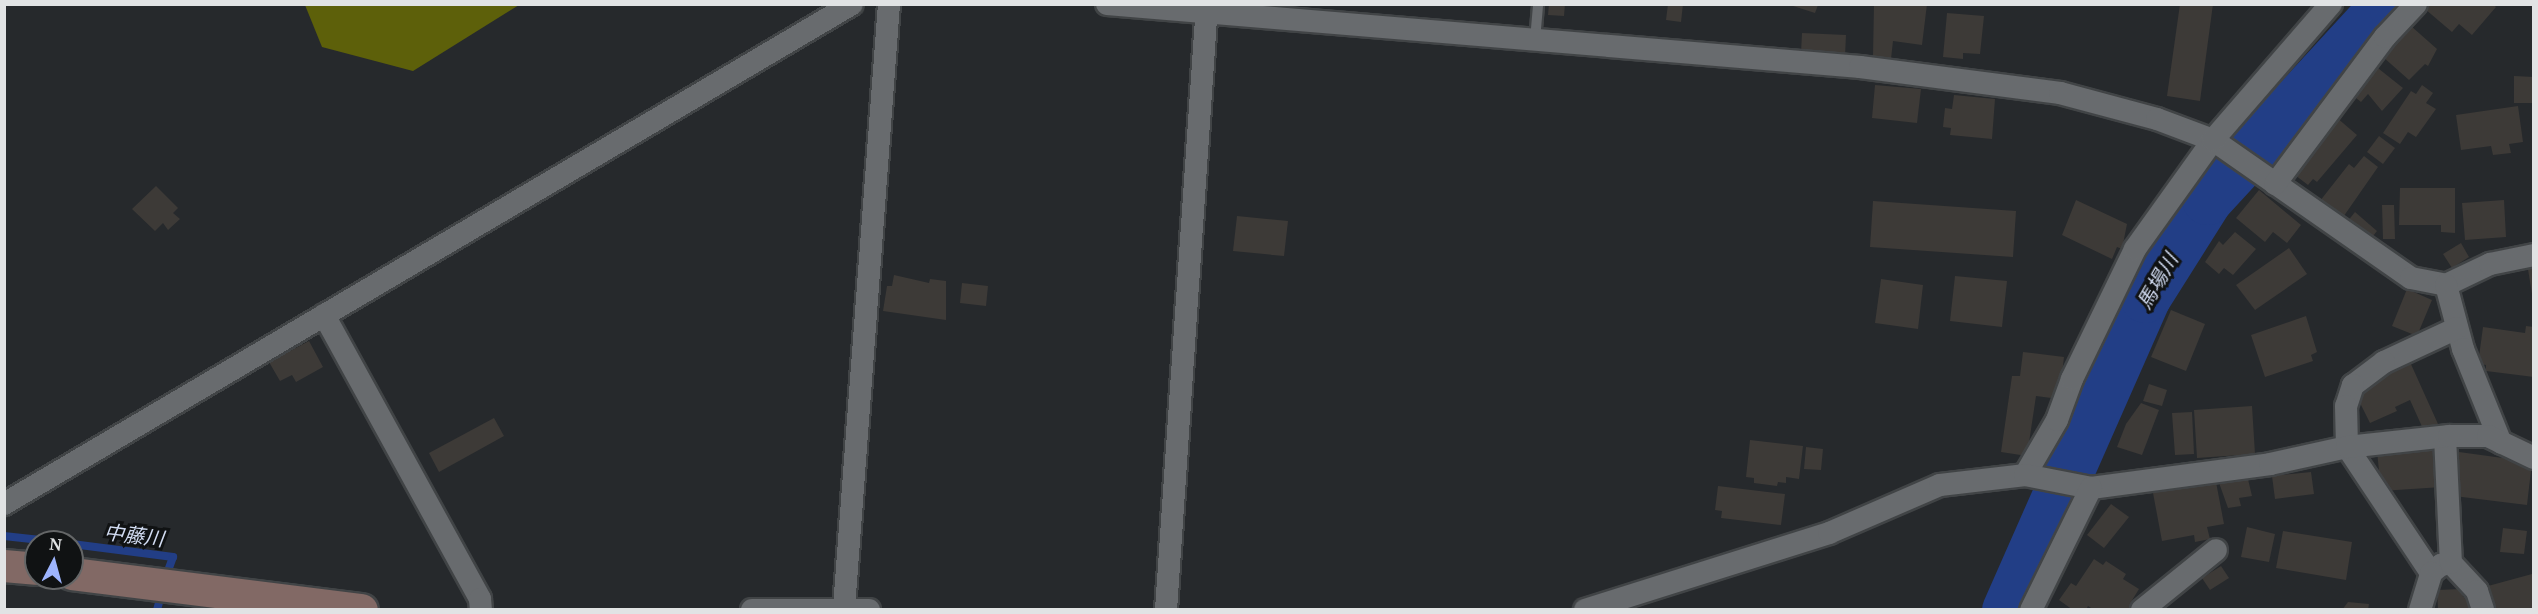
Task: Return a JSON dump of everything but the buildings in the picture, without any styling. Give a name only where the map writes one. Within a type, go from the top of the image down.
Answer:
[{"type":"main road","points":[[4,566],[24,568]]},
{"type":"main road","points":[[84,575],[362,609]]},
{"type":"street","points":[[4,504],[852,4]]},
{"type":"street","points":[[844,608],[889,4]]},
{"type":"street","points":[[1107,4],[1207,9],[1535,40],[1860,67],[2060,93],[2157,119],[2212,140],[2411,278],[2446,285],[2490,264],[2534,255]]},
{"type":"street","points":[[2031,476],[2072,379],[2135,249],[2212,140],[2331,4]]},
{"type":"street","points":[[2275,184],[2385,36],[2416,4]]},
{"type":"street","points":[[1166,609],[1207,9]]},
{"type":"street","points":[[2446,285],[2457,328],[2484,408],[2501,443]]},
{"type":"street","points":[[324,315],[480,599],[481,609]]},
{"type":"street","points":[[2457,328],[2385,362],[2353,385],[2346,406],[2347,447],[2441,568],[2477,591],[2483,609]]},
{"type":"street","points":[[1585,609],[1829,532],[1940,485],[2031,476],[2091,488],[2270,464],[2347,447],[2445,436],[2488,436],[2534,458]]},
{"type":"street","points":[[2420,609],[2441,568],[2445,436]]},
{"type":"street","points":[[2031,609],[2091,488]]},
{"type":"street","points":[[2142,609],[2216,550]]},
{"type":"street","points":[[752,609],[869,609]]},
{"type":"lane","points":[[1535,40],[1538,4]]},
{"type":"shaded area","points":[[305,5],[519,5],[413,71],[322,47]]},
{"type":"waterway","name":"馬場川","points":[[2007,610],[2145,297],[2207,199],[2386,4]]},
{"type":"waterway","name":"中藤川","points":[[4,536],[24,538]]},
{"type":"waterway","name":"中藤川","points":[[84,546],[173,557],[165,579]]},
{"type":"waterway","name":"中藤川","points":[[157,610],[162,591]]}]
